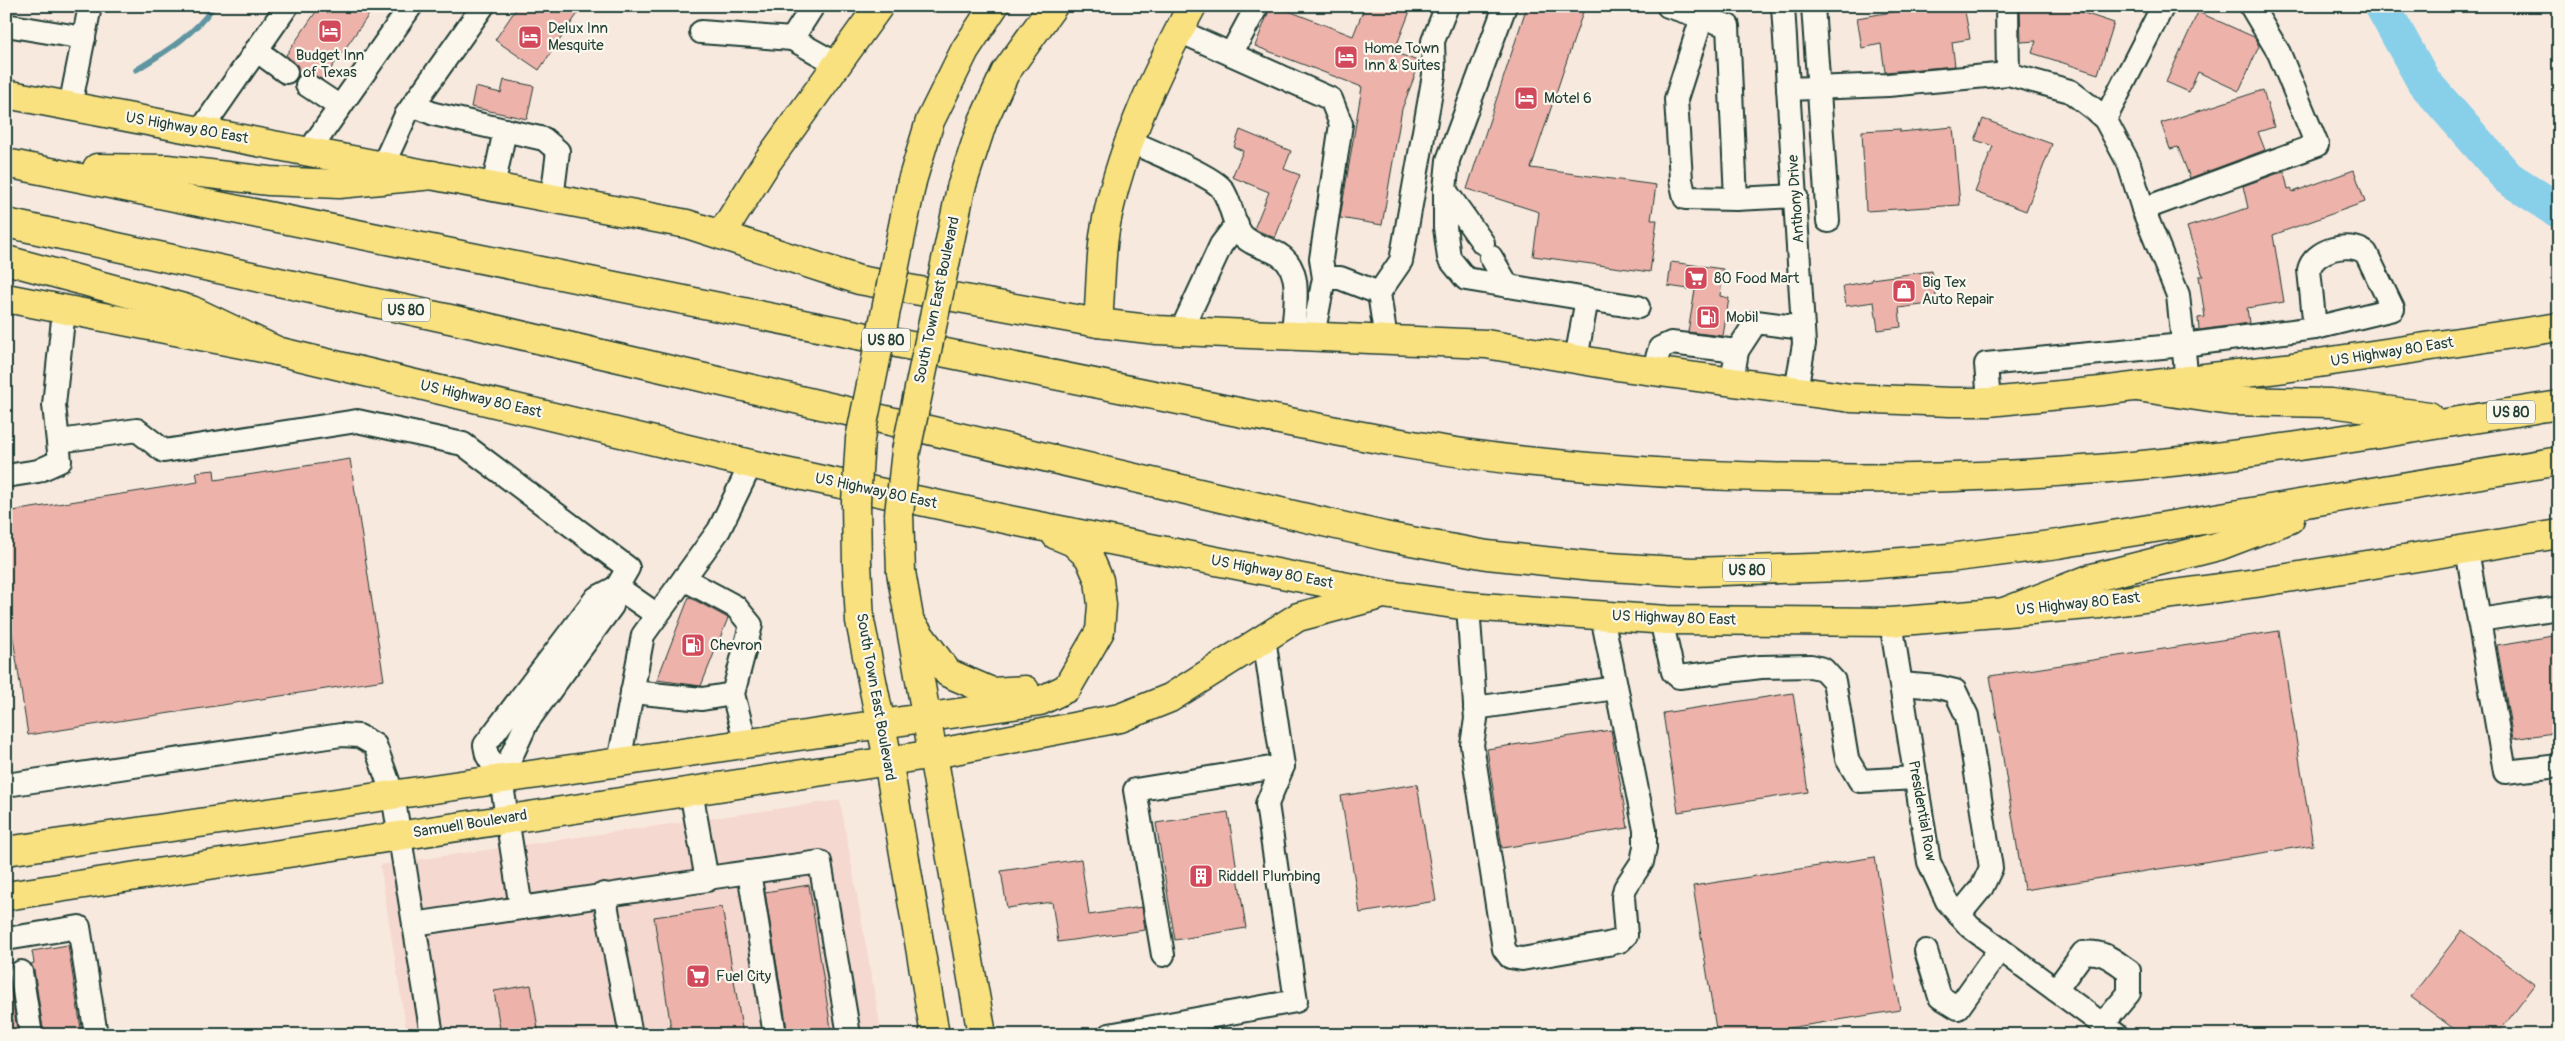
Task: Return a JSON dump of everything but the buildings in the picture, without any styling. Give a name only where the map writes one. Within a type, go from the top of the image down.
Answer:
[{"type":"main road","points":[[721,235],[767,162],[879,6]]},
{"type":"main road","name":"South Town East Boulevard","points":[[935,1035],[888,760],[860,621],[856,502],[860,439],[912,181],[930,121],[965,50],[994,6]]},
{"type":"main road","name":"South Town East Boulevard","points":[[982,1035],[901,572],[899,514],[906,451],[961,188],[982,121],[1006,73],[1053,6]]},
{"type":"main road","points":[[1098,324],[1108,216],[1117,180],[1149,92],[1192,6]]},
{"type":"main road","name":"US Highway 80 East","points":[[6,94],[687,224],[859,280],[1098,324],[1181,331],[1486,344],[1653,371],[1851,398],[1989,402],[2187,381],[2559,327]]},
{"type":"main road","points":[[19,165],[167,169],[269,181],[339,184],[433,174]]},
{"type":"main road","name":"US 80","points":[[19,165],[1233,412],[1413,445],[1524,461],[1774,478],[1992,476],[2098,469],[2208,458],[2559,405]]},
{"type":"main road","name":"US 80","points":[[6,223],[473,324],[1384,536],[1487,554],[1593,566],[1692,572],[1842,567],[1949,558],[2058,544],[2559,461]]},
{"type":"main road","points":[[6,260],[191,310],[277,351]]},
{"type":"main road","name":"US Highway 80 East","points":[[6,298],[277,351],[751,464],[1024,523],[1383,594],[1468,606],[1661,620],[1891,622],[2148,597],[2466,550],[2559,534]]},
{"type":"main road","points":[[2137,387],[2230,401],[2331,403],[2463,420]]},
{"type":"main road","points":[[2004,612],[2092,578],[2219,546],[2343,498]]},
{"type":"main road","points":[[6,851],[928,719],[1040,701],[1067,688],[1078,666],[1100,631],[1102,605],[1099,580],[1089,557],[1072,542],[1024,523]]},
{"type":"main road","name":"Samuell Boulevard","points":[[6,896],[934,754],[1120,718],[1170,698],[1298,617],[1383,594]]},
{"type":"main road","points":[[909,621],[948,673],[992,692],[1034,690],[1078,666]]},
{"type":"street","points":[[70,107],[90,6]]},
{"type":"street","points":[[200,130],[287,6]]},
{"type":"street","points":[[309,151],[411,6]]},
{"type":"street","points":[[383,165],[406,115],[483,6]]},
{"type":"street","points":[[792,39],[813,6]]},
{"type":"street","points":[[1231,54],[1257,6]]},
{"type":"street","points":[[1386,340],[1379,292],[1401,261],[1434,75],[1434,41],[1447,6]]},
{"type":"street","points":[[1505,6],[1448,160],[1445,190],[1445,227],[1449,258],[1466,279],[1638,307]]},
{"type":"street","points":[[1668,6],[1728,26],[1736,199]]},
{"type":"street","name":"Anthony Drive","points":[[1783,6],[1804,344],[1796,391]]},
{"type":"street","points":[[1813,6],[1828,220]]},
{"type":"street","points":[[2007,6],[2008,74]]},
{"type":"street","points":[[2105,118],[2163,6]]},
{"type":"street","points":[[2143,209],[2317,145],[2279,53],[2251,6]]},
{"type":"street","points":[[1702,17],[1676,99],[1681,180],[1685,198],[1736,199],[1796,196]]},
{"type":"street","points":[[6,25],[84,38]]},
{"type":"street","points":[[1179,31],[1331,99],[1341,124],[1321,259],[1324,278],[1303,336]]},
{"type":"street","points":[[701,32],[792,39],[837,64]]},
{"type":"street","points":[[256,50],[286,72]]},
{"type":"street","points":[[1788,89],[1888,85],[2008,74],[2070,91],[2105,118],[2129,164],[2143,209],[2178,295],[2187,381]]},
{"type":"street","points":[[307,85],[340,107]]},
{"type":"street","points":[[413,105],[434,114],[544,139],[558,151],[552,199]]},
{"type":"street","points":[[493,187],[505,130]]},
{"type":"street","points":[[1131,142],[1218,184],[1227,198],[1243,236],[1252,243],[1284,255],[1293,268],[1303,336]]},
{"type":"street","points":[[1445,190],[1487,250],[1508,286]]},
{"type":"street","points":[[1181,331],[1221,245],[1237,224]]},
{"type":"street","points":[[1324,278],[1340,278],[1379,292]]},
{"type":"street","points":[[1576,359],[1587,299]]},
{"type":"street","points":[[6,476],[38,471],[60,460],[60,442],[54,405],[64,310]]},
{"type":"street","points":[[1732,382],[1737,351],[1756,322],[1803,328]]},
{"type":"street","points":[[1989,402],[1986,364],[2183,345],[2315,328]]},
{"type":"street","points":[[1653,371],[1660,348],[1671,343],[1737,351]]},
{"type":"street","points":[[60,442],[137,430],[164,451],[357,421],[463,444],[628,568],[616,587],[596,598],[486,744],[487,756],[501,779],[521,908]]},
{"type":"street","points":[[619,762],[643,635],[719,530],[751,464]]},
{"type":"street","points":[[2466,550],[2505,772],[2559,766]]},
{"type":"street","points":[[684,579],[736,607],[751,625],[733,694],[746,744]]},
{"type":"street","points":[[616,587],[657,615]]},
{"type":"street","points":[[1468,606],[1475,708],[1472,745],[1504,949],[1510,957],[1522,959],[1608,944],[1620,941],[1626,935],[1623,897],[1625,888],[1642,862],[1645,830],[1602,616]]},
{"type":"street","points":[[2478,620],[2559,608]]},
{"type":"street","points":[[1661,620],[1673,672],[1679,677],[1761,667],[1811,666],[1823,669],[1834,681],[1846,759],[1860,782],[1916,778]]},
{"type":"street","name":"Presidential Row","points":[[1891,622],[1928,862],[1947,901],[1970,928],[2110,1030]]},
{"type":"street","points":[[1110,1035],[1296,1002],[1267,804],[1283,766],[1264,638]]},
{"type":"street","points":[[1901,684],[1938,687],[1954,691],[1967,716],[1990,868],[1982,887],[1959,915]]},
{"type":"street","points":[[1475,708],[1616,688]]},
{"type":"street","points":[[632,692],[702,699],[733,694]]},
{"type":"street","points":[[6,785],[341,735],[359,736],[375,744],[393,795],[432,1035]]},
{"type":"street","points":[[1163,955],[1136,790],[1283,766]]},
{"type":"street","points":[[691,790],[707,878]]},
{"type":"street","points":[[414,924],[820,862],[849,1035]]},
{"type":"street","points":[[749,872],[775,1035]]},
{"type":"street","points":[[604,894],[631,1035]]},
{"type":"street","points":[[6,939],[79,927],[96,1035]]},
{"type":"street","points":[[1926,951],[1940,996],[1958,1008],[2000,949]]},
{"type":"street","points":[[2056,990],[2083,953],[2095,952],[2106,955],[2129,970],[2129,993],[2110,1030]]},
{"type":"street","points":[[21,972],[30,1035]]},
{"type":"shaded area","points":[[840,800],[882,1035],[407,1035],[380,865]]},
{"type":"waterway","points":[[136,70],[188,34],[214,6]]},
{"type":"waterway","points":[[2382,6],[2424,82],[2508,178],[2559,211]]},
{"type":"place","name":"Budget Inn of Texas","points":[[330,31]]},
{"type":"place","name":"Delux Inn Mesquite","points":[[530,37]]},
{"type":"place","name":"Home Town Inn & Suites","points":[[1346,57]]},
{"type":"place","name":"Motel 6","points":[[1526,98]]},
{"type":"place","name":"80 Food Mart","points":[[1696,278]]},
{"type":"place","name":"Big Tex Auto Repair","points":[[1904,291]]},
{"type":"place","name":"Mobil","points":[[1708,317]]},
{"type":"place","name":"Chevron","points":[[693,645]]},
{"type":"place","name":"Riddell Plumbing","points":[[1201,876]]},
{"type":"place","name":"Fuel City","points":[[698,976]]}]
